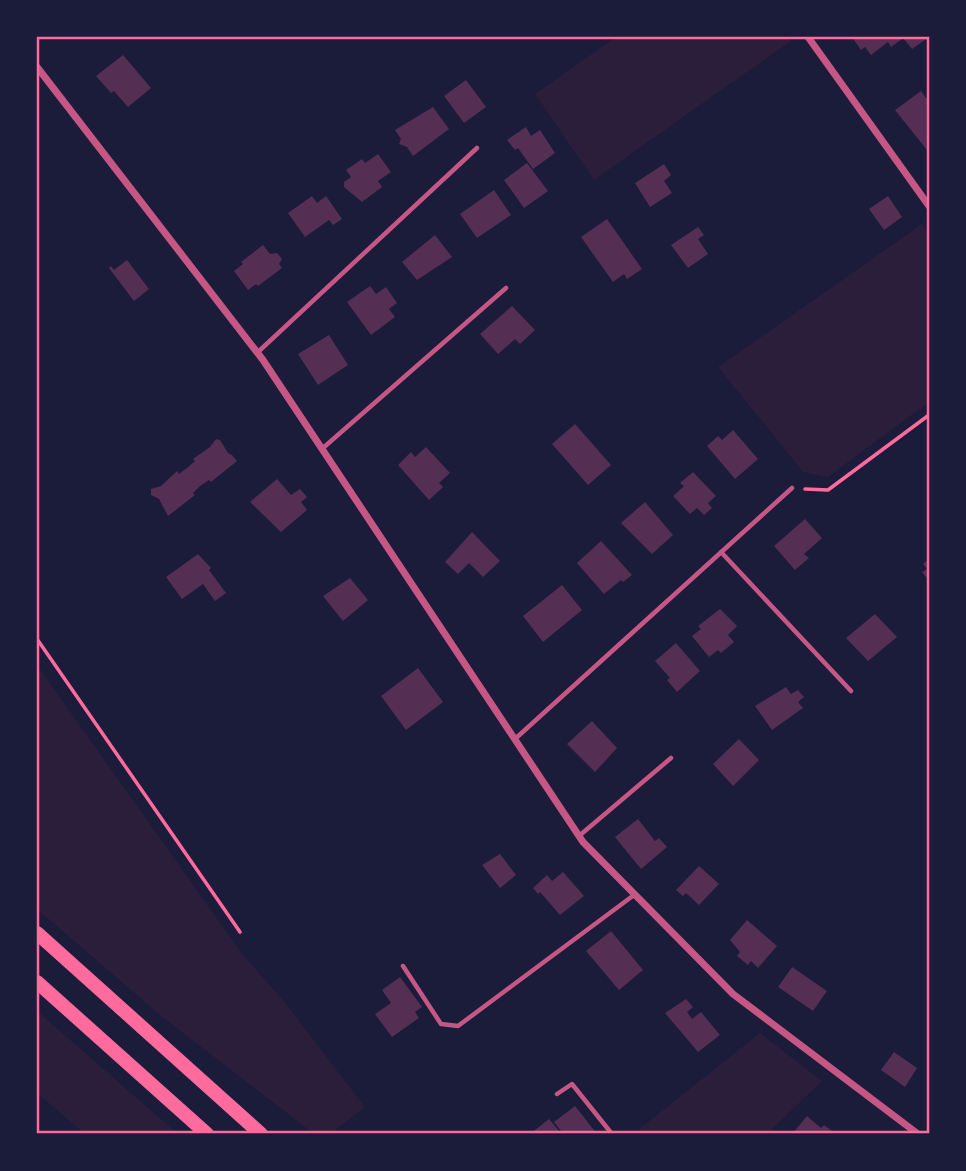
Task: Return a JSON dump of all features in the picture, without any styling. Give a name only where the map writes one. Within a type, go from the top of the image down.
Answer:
[{"type":"main road","points":[[37,933],[261,1134]]},
{"type":"main road","points":[[37,982],[207,1134]]},
{"type":"street","points":[[808,37],[929,206]]},
{"type":"street","points":[[37,66],[257,352],[579,836],[733,994],[918,1134]]},
{"type":"lane","points":[[257,352],[477,148]]},
{"type":"lane","points":[[322,449],[506,288]]},
{"type":"lane","points":[[514,739],[792,488]]},
{"type":"lane","points":[[721,552],[851,691]]},
{"type":"lane","points":[[579,836],[671,758]]},
{"type":"lane","points":[[403,966],[441,1024],[458,1026],[634,895]]},
{"type":"lane","points":[[557,1094],[572,1084],[612,1134]]},
{"type":"path","points":[[792,488],[828,491],[929,415]]},
{"type":"path","points":[[37,639],[240,932]]},
{"type":"shaded area","points":[[616,37],[787,37],[791,41],[594,180],[535,94]]},
{"type":"shaded area","points":[[922,224],[929,234],[929,402],[828,477],[803,472],[718,367]]},
{"type":"shaded area","points":[[37,665],[243,955],[284,1001],[365,1107],[330,1134],[314,1134],[161,1016],[37,909]]},
{"type":"shaded area","points":[[37,1011],[178,1134],[85,1134],[37,1093]]},
{"type":"shaded area","points":[[760,1033],[822,1081],[767,1134],[642,1134],[638,1130]]},
{"type":"building","points":[[852,37],[929,37],[912,49],[903,38],[891,47],[888,42],[871,55],[865,47],[861,50]]},
{"type":"building","points":[[123,55],[151,88],[128,107],[96,76]]},
{"type":"building","points":[[466,80],[486,107],[464,123],[444,96]]},
{"type":"building","points":[[921,91],[926,98],[929,96],[927,150],[895,110]]},
{"type":"building","points":[[433,107],[449,129],[413,156],[407,147],[399,144],[401,139],[395,130]]},
{"type":"building","points":[[526,127],[531,136],[540,130],[555,153],[533,169],[518,148],[515,150],[507,140]]},
{"type":"building","points":[[378,154],[391,172],[378,181],[382,187],[362,202],[344,187],[344,182],[351,177],[346,170],[362,159],[365,163]]},
{"type":"building","points":[[527,163],[548,191],[524,208],[504,180]]},
{"type":"building","points":[[664,164],[671,175],[664,181],[672,193],[650,207],[635,183]]},
{"type":"building","points":[[494,190],[511,215],[477,238],[460,214]]},
{"type":"building","points":[[312,196],[317,203],[326,196],[342,219],[333,225],[329,220],[305,237],[288,213]]},
{"type":"building","points":[[888,196],[902,217],[884,230],[869,209]]},
{"type":"building","points":[[607,219],[642,269],[627,279],[624,274],[613,282],[581,237]]},
{"type":"building","points":[[698,227],[704,235],[698,239],[708,254],[688,268],[671,245]]},
{"type":"building","points":[[435,235],[452,257],[417,280],[402,262]]},
{"type":"building","points":[[263,245],[270,254],[277,253],[282,259],[279,264],[282,268],[248,290],[234,271]]},
{"type":"building","points":[[127,260],[149,289],[134,301],[109,268],[111,266],[114,270]]},
{"type":"building","points":[[370,286],[376,294],[386,287],[397,303],[389,309],[395,317],[371,335],[347,302]]},
{"type":"building","points":[[512,306],[535,330],[520,344],[515,339],[498,354],[480,334]]},
{"type":"building","points":[[329,335],[348,365],[318,385],[298,354]]},
{"type":"building","points":[[575,424],[611,465],[588,485],[552,444]]},
{"type":"building","points":[[733,430],[758,459],[735,479],[707,446],[718,436],[722,440]]},
{"type":"building","points":[[216,439],[220,440],[237,461],[211,482],[209,480],[200,486],[193,493],[195,495],[168,516],[159,499],[151,495],[151,489],[161,486],[177,471],[179,474],[187,468],[195,461],[193,459]]},
{"type":"building","points":[[426,447],[450,473],[439,483],[443,487],[429,500],[398,465],[411,452],[415,457]]},
{"type":"building","points":[[693,472],[716,496],[708,503],[712,508],[704,515],[697,508],[690,514],[673,496],[684,486],[680,483]]},
{"type":"building","points":[[277,479],[291,495],[300,489],[307,497],[301,502],[307,510],[281,532],[250,502]]},
{"type":"building","points":[[645,502],[673,535],[652,554],[621,523]]},
{"type":"building","points":[[805,519],[822,538],[804,554],[809,558],[795,570],[774,546]]},
{"type":"building","points":[[472,532],[500,561],[483,577],[469,563],[458,574],[445,562]]},
{"type":"building","points":[[601,541],[632,575],[604,594],[577,563]]},
{"type":"building","points":[[198,554],[211,568],[209,570],[226,593],[215,601],[203,584],[182,599],[166,577]]},
{"type":"building","points":[[929,559],[929,581],[922,572],[927,569],[923,564]]},
{"type":"building","points":[[350,578],[368,600],[343,621],[323,596]]},
{"type":"building","points":[[562,585],[582,610],[543,642],[523,616]]},
{"type":"building","points":[[720,609],[737,626],[728,635],[734,642],[721,653],[718,650],[709,657],[692,636],[701,629],[698,626]]},
{"type":"building","points":[[875,614],[897,637],[868,661],[846,638]]},
{"type":"building","points":[[676,643],[700,671],[677,692],[667,680],[670,678],[655,661]]},
{"type":"building","points":[[418,668],[443,702],[406,730],[381,696]]},
{"type":"building","points":[[786,687],[791,694],[798,690],[804,697],[798,702],[803,708],[772,730],[755,706]]},
{"type":"building","points":[[592,721],[617,748],[595,772],[567,744]]},
{"type":"building","points":[[739,739],[759,760],[733,786],[713,764]]},
{"type":"building","points":[[638,819],[655,841],[659,838],[667,847],[641,869],[615,837]]},
{"type":"building","points":[[500,854],[516,875],[500,888],[482,865]]},
{"type":"building","points":[[699,866],[719,884],[699,905],[686,893],[683,896],[676,890]]},
{"type":"building","points":[[563,872],[584,896],[560,915],[540,892],[538,894],[533,888],[547,875],[552,881]]},
{"type":"building","points":[[747,920],[777,946],[758,968],[751,961],[748,965],[737,956],[740,952],[730,940]]},
{"type":"building","points":[[611,931],[643,970],[619,990],[586,951]]},
{"type":"building","points":[[792,967],[827,991],[813,1011],[778,987]]},
{"type":"building","points":[[400,977],[422,1007],[415,1012],[419,1018],[392,1037],[375,1014],[391,1003],[382,990]]},
{"type":"building","points":[[686,999],[693,1007],[687,1012],[692,1019],[701,1012],[720,1035],[698,1052],[665,1013]]},
{"type":"building","points":[[894,1052],[917,1068],[905,1087],[881,1070]]},
{"type":"building","points":[[575,1106],[597,1134],[530,1134],[549,1119],[560,1132],[554,1122]]},
{"type":"building","points":[[807,1116],[821,1128],[824,1125],[836,1134],[794,1134]]}]
